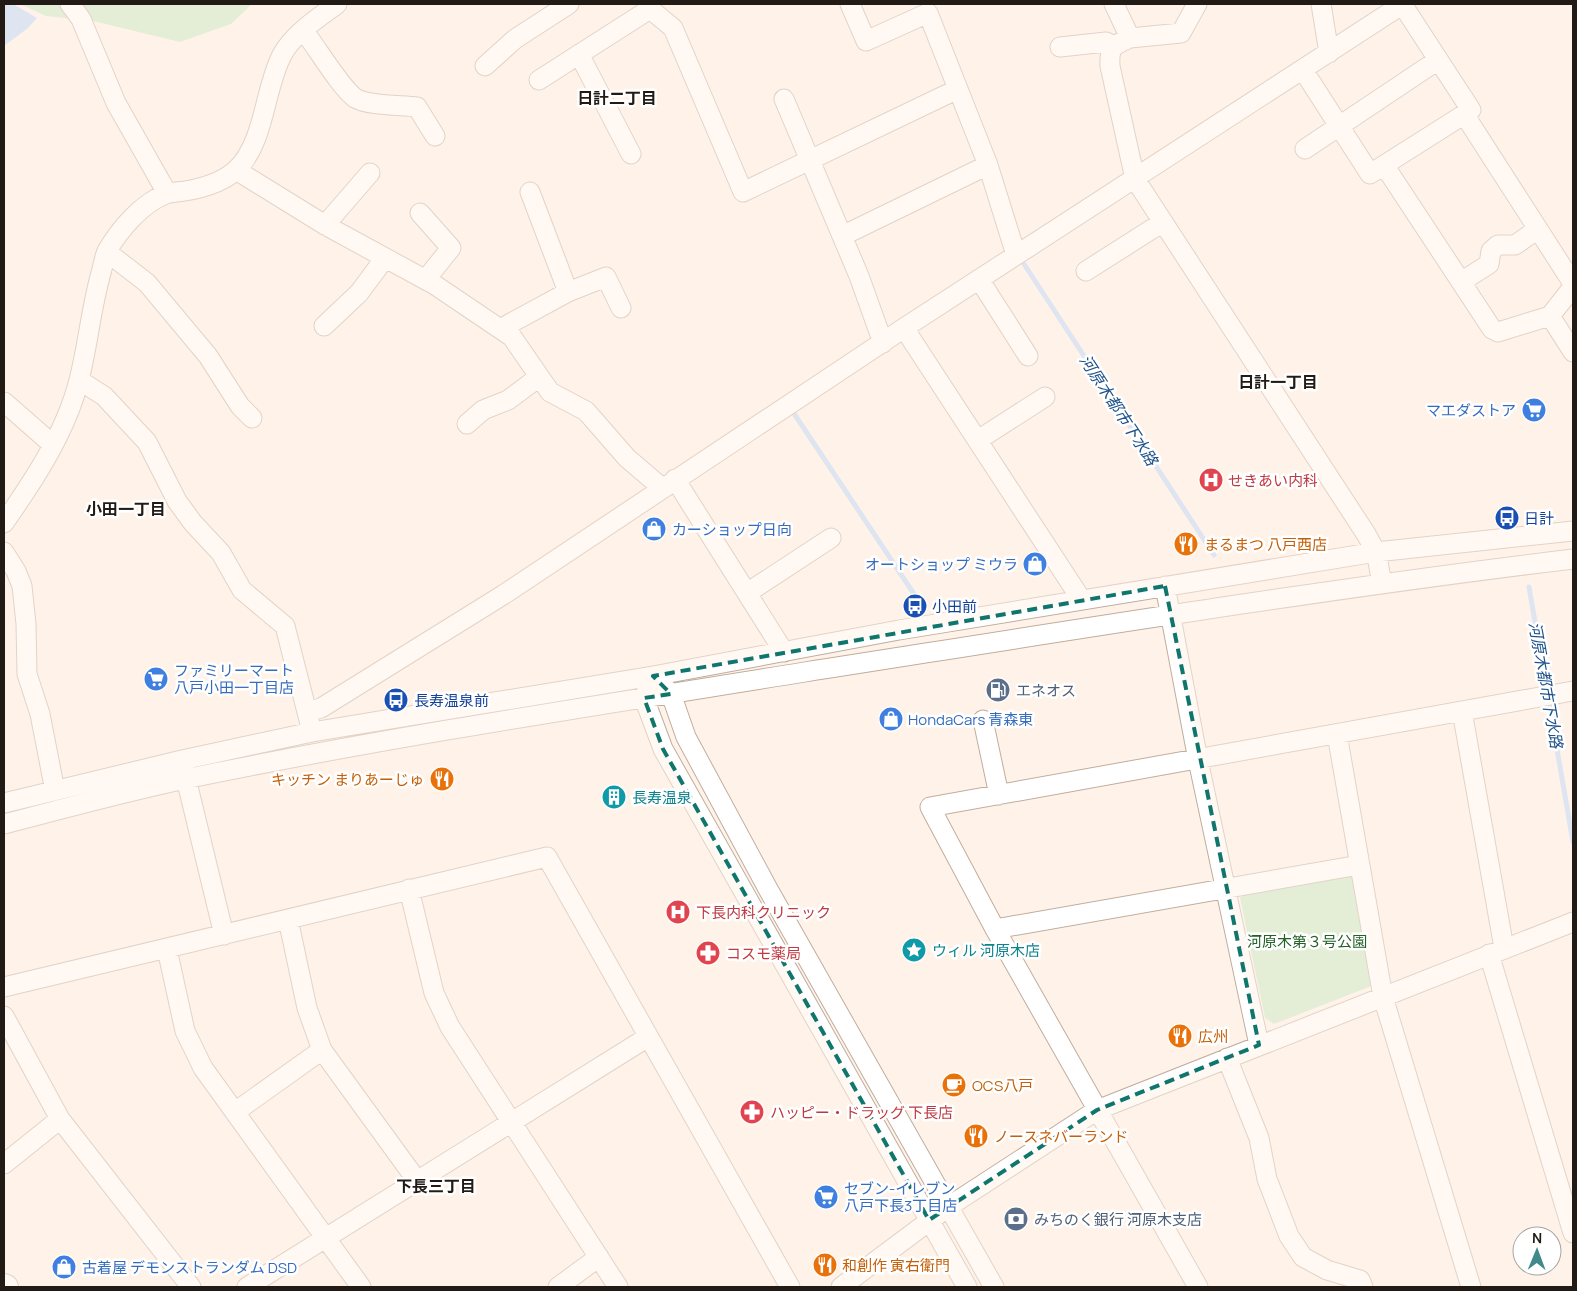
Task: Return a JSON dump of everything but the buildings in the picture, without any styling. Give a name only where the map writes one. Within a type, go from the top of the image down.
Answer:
[{"type":"street","points":[[70,4],[81,19],[116,104],[167,194]]},
{"type":"street","points":[[4,523],[24,495],[70,412],[79,380],[96,290],[107,252],[130,221],[150,202],[167,194],[211,186],[236,170],[247,155],[259,130],[270,86],[282,54],[304,30],[336,4]]},
{"type":"street","points":[[485,66],[515,39],[569,4]]},
{"type":"street","points":[[850,4],[866,41],[928,13],[988,166],[1016,255]]},
{"type":"street","points":[[1114,4],[1122,42]]},
{"type":"street","points":[[1060,48],[1106,42],[1122,42],[1181,33],[1198,4]]},
{"type":"street","points":[[1321,4],[1329,54]]},
{"type":"street","points":[[307,712],[321,708],[495,600],[668,483],[979,279],[1303,70],[1329,54],[1402,4],[1471,110],[1370,174],[1303,70]]},
{"type":"street","points":[[538,80],[649,7],[673,28],[743,192],[958,89]]},
{"type":"street","points":[[304,30],[346,89],[356,98],[367,102],[417,107],[435,136]]},
{"type":"street","points":[[1122,42],[1110,52],[1110,66],[1134,179],[1376,552],[1382,583]]},
{"type":"street","points":[[578,54],[631,154]]},
{"type":"street","points":[[1305,149],[1438,60]]},
{"type":"street","points":[[784,99],[859,276],[883,343]]},
{"type":"street","points":[[1384,165],[1492,329],[1498,332],[1550,316],[1572,288],[1572,282],[1464,114]]},
{"type":"street","points":[[842,236],[988,166]]},
{"type":"street","points":[[236,170],[325,224],[426,280],[512,337],[550,392],[586,411],[627,458],[668,483],[747,593],[784,652]]},
{"type":"street","points":[[325,224],[370,174]]},
{"type":"street","points":[[530,192],[568,292]]},
{"type":"street","points":[[420,213],[451,248],[426,280]]},
{"type":"street","points":[[1086,271],[1163,222]]},
{"type":"street","points":[[1461,282],[1489,264],[1491,251],[1498,245],[1516,245],[1538,229]]},
{"type":"street","points":[[107,252],[147,282],[202,349],[240,406],[252,418]]},
{"type":"street","points":[[324,326],[359,293],[386,258]]},
{"type":"street","points":[[500,329],[568,292],[606,277],[621,308]]},
{"type":"street","points":[[979,279],[1028,356]]},
{"type":"street","points":[[1550,316],[1573,352]]},
{"type":"street","points":[[904,328],[1081,599]]},
{"type":"street","points":[[466,424],[483,410],[508,400],[539,377]]},
{"type":"street","points":[[79,380],[104,396],[146,442],[177,501],[193,523],[222,553],[242,590],[285,626],[312,732]]},
{"type":"street","points":[[978,440],[1045,397]]},
{"type":"street","points":[[4,402],[52,444]]},
{"type":"street","points":[[4,803],[182,760],[312,732],[653,676],[1081,599],[1376,552],[1573,531]]},
{"type":"street","points":[[747,593],[831,538]]},
{"type":"street","points":[[4,552],[16,571],[22,586],[26,624],[27,674],[40,714],[55,791]]},
{"type":"street","points":[[4,824],[186,779],[325,752],[644,698],[1382,583],[1573,560]]},
{"type":"street","points":[[1165,586],[1198,760],[1259,1045]]},
{"type":"street","points":[[653,676],[671,694],[686,737],[768,889],[994,1287]]},
{"type":"street","points":[[653,676],[644,698],[663,749],[967,1287]]},
{"type":"street","points":[[1198,1287],[995,929],[930,807],[1573,691]]},
{"type":"street","points":[[1462,711],[1496,951],[1573,1234]]},
{"type":"street","points":[[983,720],[999,795]]},
{"type":"street","points":[[1337,734],[1383,998],[1471,1287]]},
{"type":"street","points":[[182,760],[224,935]]},
{"type":"street","points":[[4,987],[547,857],[790,1287]]},
{"type":"street","points":[[995,929],[1359,865]]},
{"type":"street","points":[[409,890],[434,993],[450,1027],[618,1287]]},
{"type":"street","points":[[288,919],[307,1008],[322,1050],[418,1182]]},
{"type":"street","points":[[841,1287],[948,1206],[1097,1110],[1573,922]]},
{"type":"street","points":[[166,949],[185,1031],[203,1068],[361,1287]]},
{"type":"street","points":[[4,1016],[60,1119],[191,1287]]},
{"type":"street","points":[[247,1287],[648,1037]]},
{"type":"street","points":[[235,1112],[322,1050]]},
{"type":"street","points":[[1227,1058],[1259,1138],[1268,1179],[1289,1236],[1303,1257],[1327,1270],[1360,1280],[1362,1287]]},
{"type":"street","points":[[4,1164],[60,1119]]},
{"type":"street","points":[[558,1287],[599,1257]]},
{"type":"highlighted area","points":[[1165,586],[1259,1045],[1097,1110],[929,1220],[663,749],[644,698],[671,694],[653,676]]},
{"type":"green space","points":[[20,4],[252,4],[231,24],[180,42],[93,21],[46,16]]},
{"type":"green space","name":"河原木第３号公園","points":[[1352,874],[1374,985],[1274,1024],[1265,1018],[1240,898],[1245,894]]},
{"type":"water","points":[[4,4],[13,4],[37,18],[28,28],[4,46]]},
{"type":"waterway","name":"河原木都市下水路","points":[[1024,264],[1214,555]]},
{"type":"waterway","name":"河原木都市下水路","points":[[795,415],[920,603]]},
{"type":"waterway","name":"河原木都市下水路","points":[[1529,587],[1573,842]]},
{"type":"place","name":"マエダストア","points":[[1534,410]]},
{"type":"place","name":"せきあい内科","points":[[1211,480]]},
{"type":"place","name":"日計","points":[[1507,518]]},
{"type":"place","name":"カーショップ日向","points":[[654,529]]},
{"type":"place","name":"まるまつ 八戸西店","points":[[1186,544]]},
{"type":"place","name":"オートショップ ミウラ","points":[[1035,564]]},
{"type":"place","name":"小田前","points":[[915,606]]},
{"type":"place","name":"ファミリーマート 八戸小田一丁目店","points":[[156,679]]},
{"type":"place","name":"エネオス","points":[[998,690]]},
{"type":"place","name":"長寿温泉前","points":[[396,700]]},
{"type":"place","name":"HondaCars 青森東","points":[[891,719]]},
{"type":"place","name":"キッチン まりあーじゅ","points":[[442,779]]},
{"type":"place","name":"長寿温泉","points":[[614,797]]},
{"type":"place","name":"下長内科クリニック","points":[[678,912]]},
{"type":"place","name":"ウィル 河原木店","points":[[914,950]]},
{"type":"place","name":"コスモ薬局","points":[[708,953]]},
{"type":"place","name":"広州","points":[[1180,1036]]},
{"type":"place","name":"OCS八戸","points":[[954,1085]]},
{"type":"place","name":"ハッピー・ドラッグ 下長店","points":[[752,1112]]},
{"type":"place","name":"ノースネバーランド","points":[[976,1136]]},
{"type":"place","name":"セブン-イレブン 八戸下長3丁目店","points":[[826,1197]]},
{"type":"place","name":"みちのく銀行 河原木支店","points":[[1016,1219]]},
{"type":"place","name":"和創作 寅右衛門","points":[[825,1265]]},
{"type":"place","name":"古着屋 デモンストランダム DSD","points":[[64,1267]]},
{"type":"district","name":"日計二丁目","points":[[617,98]]},
{"type":"district","name":"日計一丁目","points":[[1278,382]]},
{"type":"district","name":"小田一丁目","points":[[126,509]]},
{"type":"district","name":"下長三丁目","points":[[436,1186]]}]
